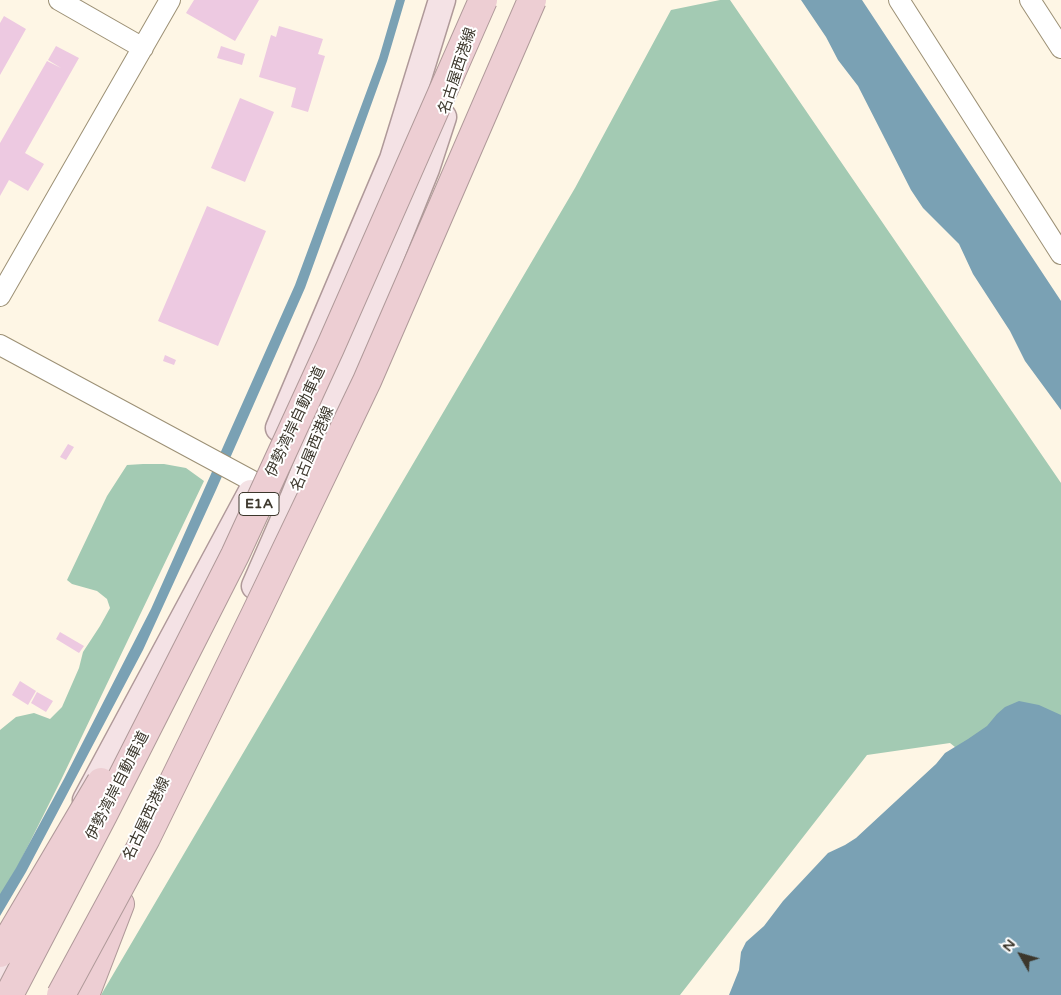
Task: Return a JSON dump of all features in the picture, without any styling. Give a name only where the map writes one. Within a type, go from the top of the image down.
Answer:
[{"type":"highway","name":"伊勢湾岸自動車道","points":[[8,995],[103,815],[235,555],[330,348],[482,0]]},
{"type":"highway","name":"E1A","points":[[62,995],[146,838],[251,624],[366,380],[532,0]]},
{"type":"highway","points":[[0,953],[235,555]]},
{"type":"highway","points":[[85,995],[146,838]]},
{"type":"main road","points":[[0,971],[86,801],[256,483],[393,159],[442,0]]},
{"type":"main road","name":"名古屋西港線","points":[[62,995],[227,651],[293,499],[426,169],[482,0]]},
{"type":"street","points":[[59,0],[142,48]]},
{"type":"street","points":[[0,296],[170,0]]},
{"type":"street","points":[[898,0],[1061,254]]},
{"type":"street","points":[[1030,0],[1061,48]]},
{"type":"street","points":[[0,345],[256,483]]},
{"type":"green space","points":[[720,0],[730,0],[1061,483],[1061,837],[1017,797],[950,743],[867,755],[680,995],[101,995],[575,188],[671,10]]},
{"type":"green space","points":[[164,464],[186,468],[204,481],[61,780],[18,866],[0,897],[0,730],[16,717],[34,713],[50,719],[62,707],[79,668],[83,652],[110,608],[107,599],[97,591],[72,584],[67,580],[107,496],[127,465]]},
{"type":"water","points":[[396,0],[405,0],[387,61],[305,288],[143,650],[26,872],[0,916],[0,894],[64,779],[151,609],[295,285],[379,58]]},
{"type":"water","points":[[801,0],[862,0],[1061,301],[1061,410],[1025,361],[1010,331],[973,274],[959,244],[923,208],[911,190],[858,86],[838,60],[826,37]]},
{"type":"water","points":[[1019,701],[1039,705],[1061,715],[1061,995],[729,995],[739,970],[741,952],[746,942],[764,926],[783,901],[828,853],[856,838],[936,764],[945,753],[987,726],[1005,707]]},
{"type":"building","points":[[194,0],[259,0],[235,41],[186,13]]},
{"type":"building","points":[[4,16],[26,29],[0,75],[0,23]]},
{"type":"building","points":[[279,26],[323,39],[318,54],[325,56],[308,112],[291,107],[296,88],[259,77],[271,35],[276,37]]},
{"type":"building","points":[[56,46],[79,58],[25,153],[44,164],[28,191],[9,180],[0,196],[0,143],[47,61],[61,68],[48,60]]},
{"type":"building","points":[[221,46],[245,54],[242,65],[217,58]]},
{"type":"building","points":[[240,98],[274,112],[245,182],[211,168]]},
{"type":"building","points":[[207,206],[266,231],[218,346],[158,321]]},
{"type":"building","points":[[165,355],[176,360],[174,365],[163,361]]},
{"type":"building","points":[[68,444],[74,447],[66,460],[60,457]]},
{"type":"building","points":[[60,632],[84,646],[79,653],[56,639]]},
{"type":"building","points":[[20,681],[36,691],[28,705],[12,695]]},
{"type":"building","points":[[37,692],[53,701],[46,712],[31,703]]}]
